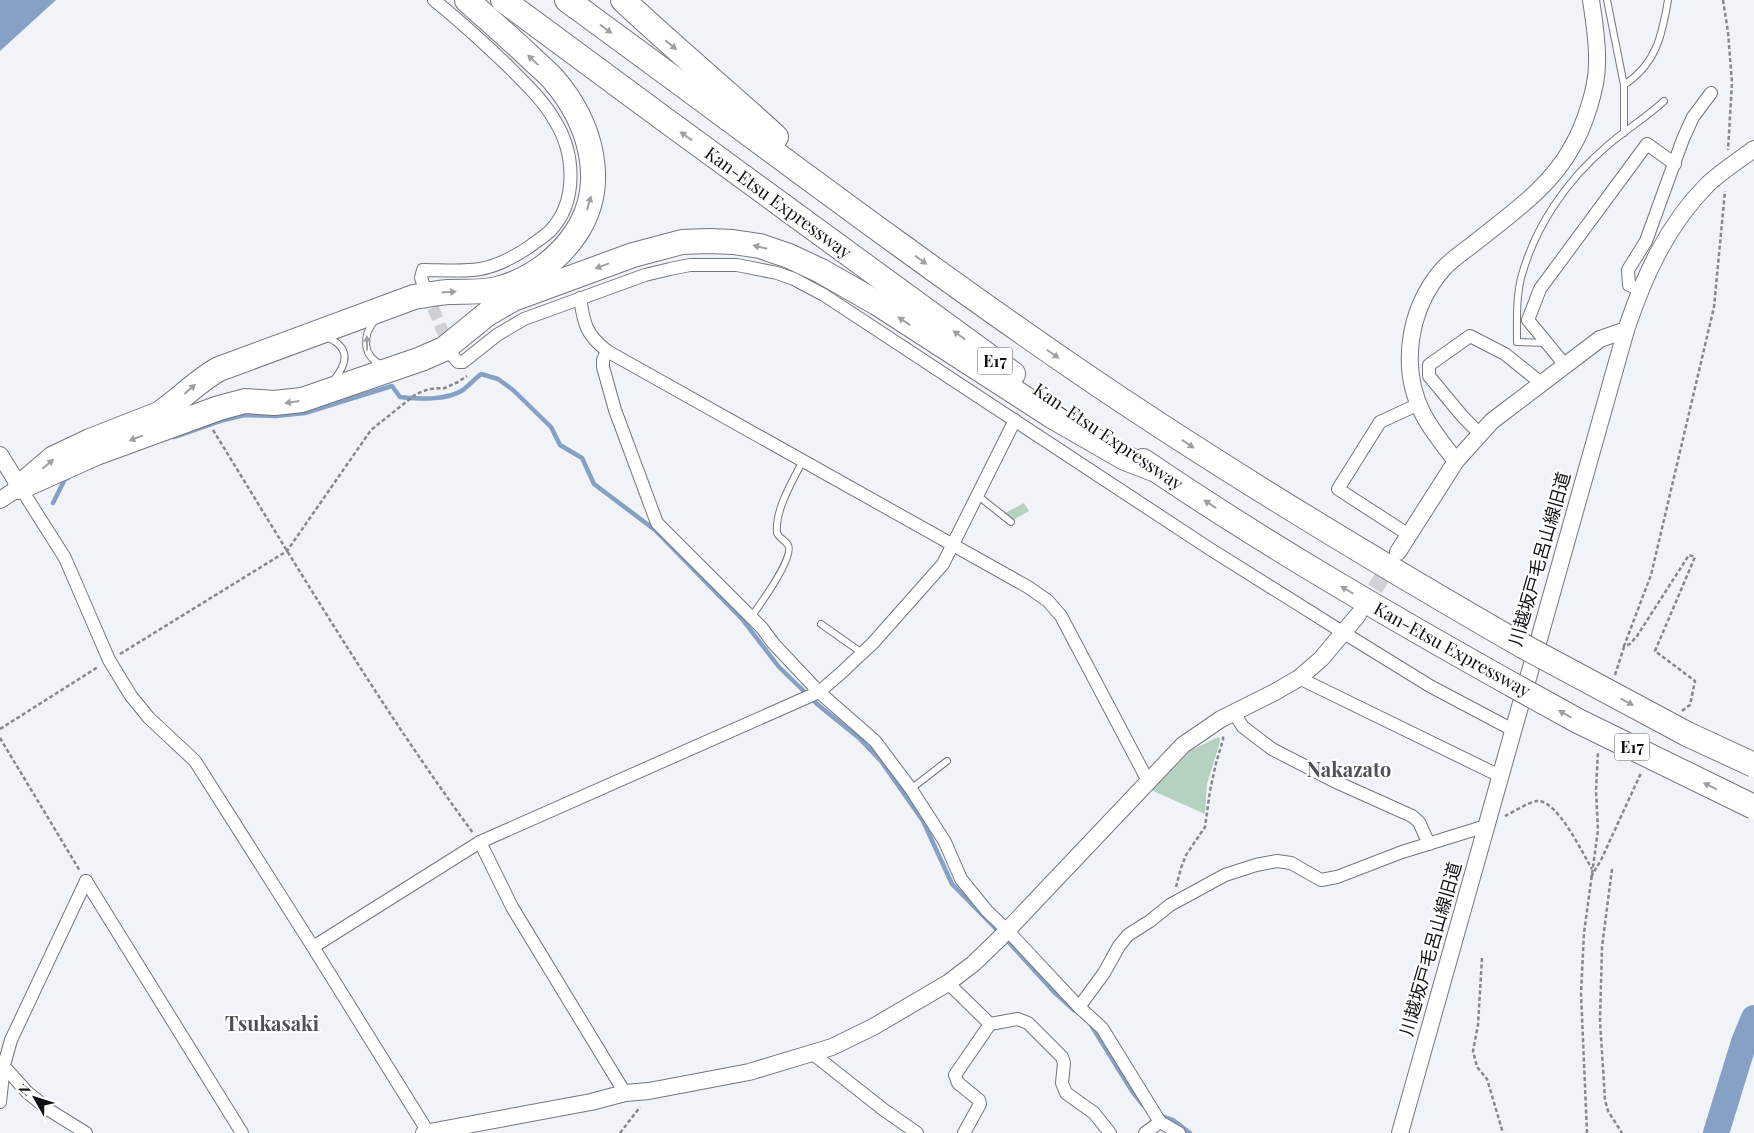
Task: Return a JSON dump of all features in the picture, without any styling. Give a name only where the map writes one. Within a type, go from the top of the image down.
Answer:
[{"type":"highway","points":[[10,493],[54,458],[90,441],[159,414],[198,382],[219,369],[414,297],[448,292],[484,292],[498,289],[535,273],[569,243],[583,222],[590,203],[594,183],[590,147],[584,128],[574,108],[554,80],[467,0]]},
{"type":"highway","name":"Kan-Etsu Expressway","points":[[504,0],[1008,370],[1156,470],[1308,567],[1408,626],[1578,721],[1754,807]]},
{"type":"highway","name":"E17","points":[[567,0],[899,244],[1074,368],[1193,447],[1367,556],[1523,646],[1687,734],[1754,764]]},
{"type":"highway","points":[[623,0],[663,38],[720,86],[812,170],[899,244]]},
{"type":"highway","points":[[10,493],[96,453],[219,408],[245,402],[288,403],[319,394],[444,349],[487,314],[513,299],[633,255],[682,242],[709,241],[760,246],[789,256],[822,271],[877,303],[1052,416],[1124,458],[1156,470]]},
{"type":"street","points":[[424,286],[420,278],[423,270],[480,269],[499,264],[518,254],[550,230],[563,211],[569,191],[571,171],[569,152],[564,136],[554,119],[530,88],[470,30],[434,0]]},
{"type":"street","points":[[1456,461],[1438,439],[1419,404],[1410,363],[1410,347],[1414,322],[1424,294],[1444,268],[1537,192],[1564,160],[1572,147],[1583,124],[1598,66],[1591,0]]},
{"type":"street","points":[[1640,290],[1629,286],[1628,270],[1646,241],[1693,117],[1711,93]]},
{"type":"street","points":[[1564,365],[1528,320],[1540,289],[1647,144],[1674,164]]},
{"type":"street","name":"川越坂戸毛呂山線旧道","points":[[1400,1133],[1626,330],[1640,290],[1654,260],[1681,217],[1709,184],[1754,149]]},
{"type":"street","points":[[452,355],[458,362],[463,362],[524,318],[645,275],[690,265],[737,265],[777,273],[794,279],[824,296],[1210,549],[1430,686],[1513,730]]},
{"type":"street","points":[[580,298],[582,313],[590,335],[607,351],[1028,587],[1048,601],[1061,616],[1148,781]]},
{"type":"street","points":[[1398,552],[1456,461],[1492,421],[1600,339],[1626,330]]},
{"type":"street","points":[[1480,434],[1463,417],[1429,376],[1429,365],[1470,336],[1504,354],[1540,383]]},
{"type":"street","points":[[607,351],[603,360],[603,367],[616,410],[657,523],[762,628],[814,694],[875,741],[911,788],[945,842],[961,879],[1004,934],[1102,1028],[1157,1116],[1179,1133]]},
{"type":"street","points":[[1409,535],[1338,490],[1380,422],[1419,404]]},
{"type":"street","points":[[313,947],[480,842],[814,694],[840,674],[862,653],[935,575],[953,545],[1015,420]]},
{"type":"street","points":[[0,455],[10,493],[65,558],[109,660],[131,696],[149,718],[195,761],[313,947],[426,1132],[582,1104],[625,1093],[749,1072],[813,1054],[851,1039],[948,983],[973,964],[1004,934],[1184,745],[1228,716],[1299,678],[1321,659],[1358,615]]},
{"type":"street","points":[[1299,678],[1500,776]]},
{"type":"street","points":[[1228,716],[1272,749],[1334,781],[1412,816],[1419,822],[1429,844]]},
{"type":"street","points":[[1079,1007],[1104,973],[1119,946],[1128,935],[1170,905],[1225,875],[1256,865],[1277,861],[1291,863],[1321,880],[1337,877],[1486,826]]},
{"type":"street","points":[[480,842],[512,907],[625,1093]]},
{"type":"street","points":[[0,1102],[2,1071],[11,1040],[86,881]]},
{"type":"street","points":[[86,881],[242,1133]]},
{"type":"street","points":[[948,983],[990,1024]]},
{"type":"street","points":[[964,1133],[980,1104],[979,1100],[958,1084],[955,1075],[990,1024],[1018,1019],[1028,1023],[1062,1057],[1064,1063],[1062,1082],[1066,1093],[1094,1113],[1110,1133]]},
{"type":"street","points":[[813,1054],[884,1110],[917,1133]]},
{"type":"street","points":[[2,1071],[49,1110],[86,1133]]},
{"type":"street","points":[[1145,1133],[1157,1116]]},
{"type":"lane","points":[[1607,0],[1624,85],[1624,133]]},
{"type":"lane","points":[[1624,85],[1636,77],[1658,45],[1664,25],[1668,0]]},
{"type":"lane","points":[[1546,343],[1517,342],[1517,301],[1521,278],[1542,224],[1570,184],[1588,163],[1624,133],[1651,114],[1664,101]]},
{"type":"lane","points":[[389,306],[373,322],[367,333],[365,344],[371,358],[380,364],[398,366]]},
{"type":"lane","points":[[315,335],[336,342],[342,347],[345,356],[344,364],[339,374],[319,394]]},
{"type":"lane","points":[[751,617],[775,584],[789,551],[788,545],[777,533],[776,524],[780,510],[802,462]]},
{"type":"lane","points":[[977,495],[1011,522]]},
{"type":"lane","points":[[820,624],[862,653]]},
{"type":"lane","points":[[911,788],[947,761]]},
{"type":"path","points":[[1613,680],[1651,575],[1714,307],[1733,164],[1732,83],[1728,32],[1723,0]]},
{"type":"path","points":[[0,729],[287,550],[370,430],[416,394],[430,389],[445,388],[472,372]]},
{"type":"path","points":[[212,428],[426,770],[480,842]]},
{"type":"path","points":[[1624,646],[1630,644],[1637,636],[1689,555],[1695,557],[1655,651],[1695,681],[1690,705],[1677,716]]},
{"type":"path","points":[[1170,905],[1186,855],[1205,827],[1210,791],[1228,716]]},
{"type":"path","points":[[0,738],[86,881]]},
{"type":"path","points":[[1587,1133],[1581,993],[1584,933],[1598,830],[1596,791],[1599,743]]},
{"type":"path","points":[[1591,877],[1601,860],[1643,770]]},
{"type":"path","points":[[1486,826],[1536,801],[1544,802],[1554,808],[1592,869]]},
{"type":"path","points":[[1612,869],[1602,947],[1600,1021],[1605,1100],[1608,1111],[1622,1133]]},
{"type":"path","points":[[1482,958],[1478,1025],[1473,1052],[1477,1067],[1487,1079],[1503,1133]]},
{"type":"path","points":[[620,1133],[638,1111],[649,1090]]},
{"type":"green space","points":[[1024,503],[1029,511],[1013,520],[1005,513]]},
{"type":"green space","points":[[1218,737],[1220,742],[1207,784],[1205,814],[1151,790],[1190,751]]},
{"type":"water","points":[[0,0],[56,0],[0,51]]},
{"type":"waterway","points":[[174,437],[244,415],[276,416],[305,413],[392,386],[400,397],[441,398],[463,390],[481,374],[498,379],[513,390],[551,427],[560,445],[582,458],[594,484],[655,530],[742,619],[779,667],[817,704],[859,738],[881,761],[923,821],[952,884],[1000,933]]},
{"type":"waterway","points":[[53,503],[65,479],[68,478]]},
{"type":"waterway","points":[[1005,938],[1054,992],[1074,1010]]},
{"type":"waterway","points":[[1716,1133],[1744,1042],[1754,1018]]},
{"type":"waterway","points":[[1091,1025],[1132,1091],[1143,1105]]},
{"type":"waterway","points":[[1159,1115],[1173,1120],[1190,1133]]},
{"type":"tunnel","points":[[426,291],[450,349]]},
{"type":"tunnel","points":[[1362,609],[1393,560]]},
{"type":"district","name":"Nakazato","points":[[1349,770]]},
{"type":"district","name":"Tsukasaki","points":[[272,1024]]}]
